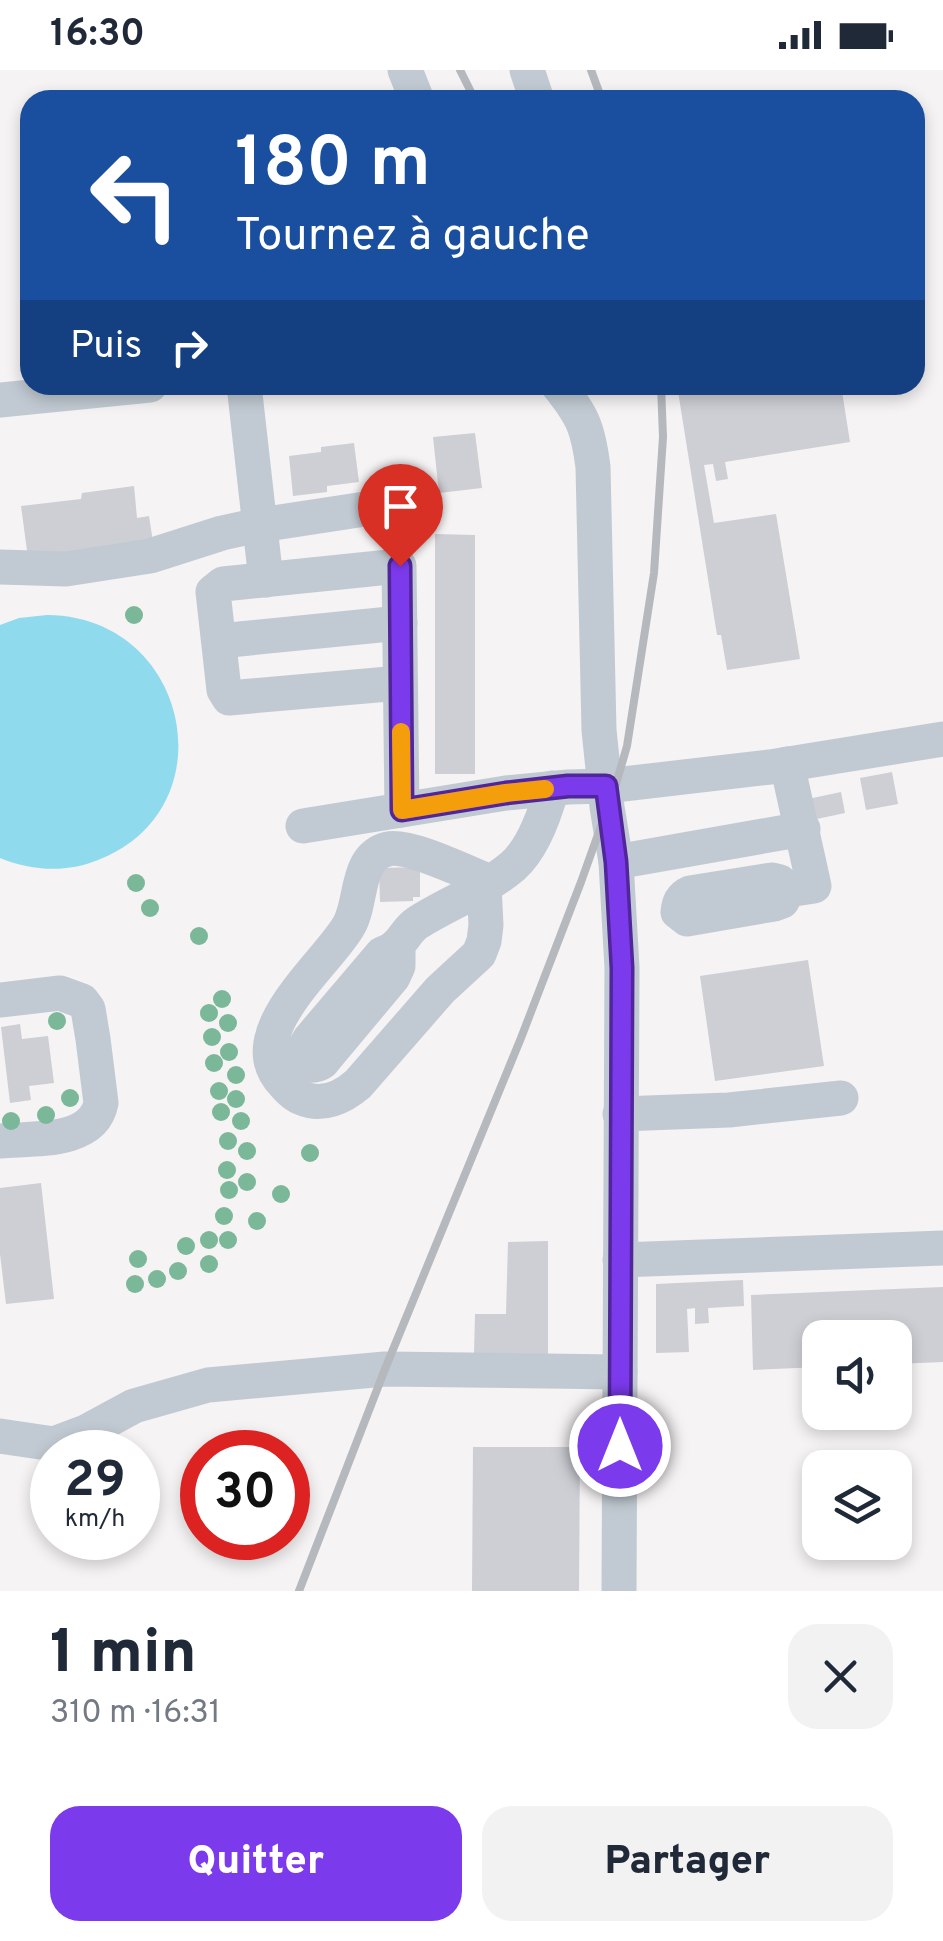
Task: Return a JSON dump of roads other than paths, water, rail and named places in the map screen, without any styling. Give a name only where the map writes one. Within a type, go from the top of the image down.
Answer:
[{"type":"street","points":[[0,400],[50,395]]},
{"type":"street","points":[[245,395],[266,580]]},
{"type":"street","points":[[566,395],[588,430],[593,468],[599,730],[616,862],[622,968],[619,1591]]},
{"type":"street","points":[[0,566],[66,568],[150,556],[260,525],[378,508]]},
{"type":"street","points":[[400,682],[230,698],[224,690],[213,592],[223,584],[400,566],[402,810]]},
{"type":"street","points":[[218,641],[400,623]]},
{"type":"street","points":[[304,826],[506,793],[606,786],[787,764],[943,739]]},
{"type":"street","points":[[787,764],[814,886],[788,890]]},
{"type":"street","points":[[398,945],[414,925],[514,865],[523,855],[552,788]]},
{"type":"street","points":[[616,862],[802,829]]},
{"type":"street","points":[[401,848],[487,884],[486,925],[479,954],[440,990],[358,1084],[334,1100],[315,1102],[300,1098],[288,1088],[276,1075],[270,1060],[276,1024],[348,927],[357,908],[360,882],[375,856],[386,849],[401,848]]},
{"type":"street","points":[[0,1000],[60,992],[82,1000],[88,1009],[94,1038],[101,1103],[92,1123],[80,1130],[0,1141]]},
{"type":"street","points":[[620,1114],[729,1110],[841,1098]]},
{"type":"street","points":[[620,1260],[943,1248]]},
{"type":"street","points":[[0,1436],[54,1444],[134,1406],[208,1385],[384,1370],[620,1372]]},
{"type":"water","points":[[47,615],[96,624],[134,647],[161,680],[176,719],[178,760],[166,800],[140,835],[98,860],[61,869],[24,866],[0,858],[0,625]]},
{"type":"railway","points":[[460,70],[470,90]]},
{"type":"railway","points":[[591,70],[598,90]]},
{"type":"railway","points":[[299,1591],[521,1038],[616,784],[627,746],[654,573],[663,437],[661,395]]}]
